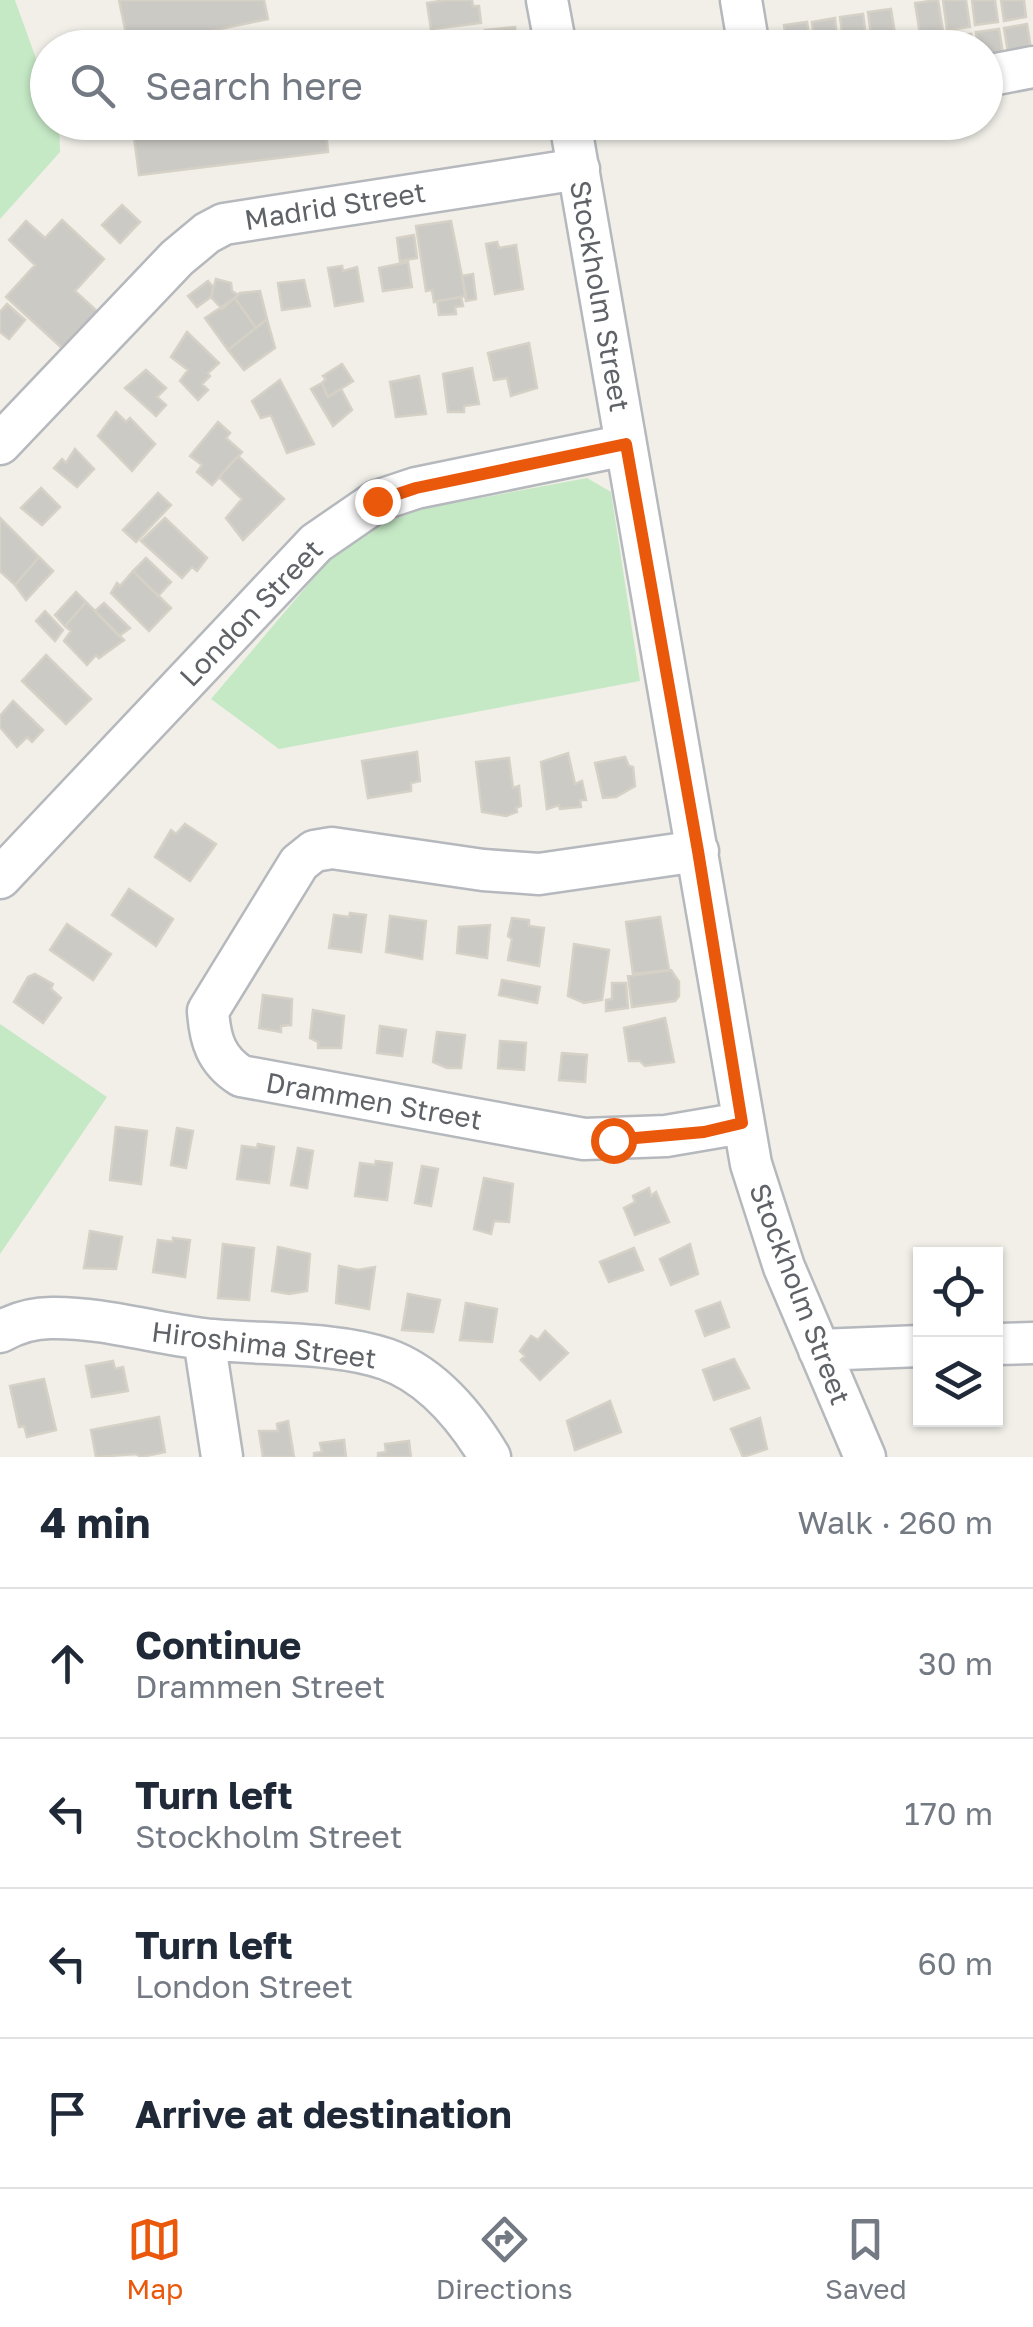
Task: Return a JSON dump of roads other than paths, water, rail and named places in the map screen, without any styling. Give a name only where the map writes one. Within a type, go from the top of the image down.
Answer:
[{"type":"street","points":[[547,0],[553,30]]},
{"type":"street","points":[[741,0],[746,30]]},
{"type":"street","points":[[1003,73],[1033,67]]},
{"type":"street","name":"Stockholm Street","points":[[573,140],[742,1123],[784,1267],[865,1457]]},
{"type":"street","name":"Madrid Street","points":[[0,444],[176,258],[224,224],[579,169]]},
{"type":"street","name":"London Street","points":[[0,878],[316,543],[340,524],[377,501],[416,488],[626,444]]},
{"type":"street","name":"Drammen Street","points":[[698,851],[539,874],[483,870],[353,849],[314,851],[299,863],[208,1011],[210,1034],[218,1056],[241,1076],[584,1139],[666,1136],[742,1123]]},
{"type":"street","name":"Hiroshima Street","points":[[4,1321],[70,1318],[204,1339],[352,1351],[387,1360],[420,1378],[448,1401],[490,1457]]},
{"type":"street","points":[[204,1339],[222,1457]]},
{"type":"street","points":[[1003,1344],[1033,1342]]},
{"type":"street","points":[[818,1350],[913,1346]]}]
